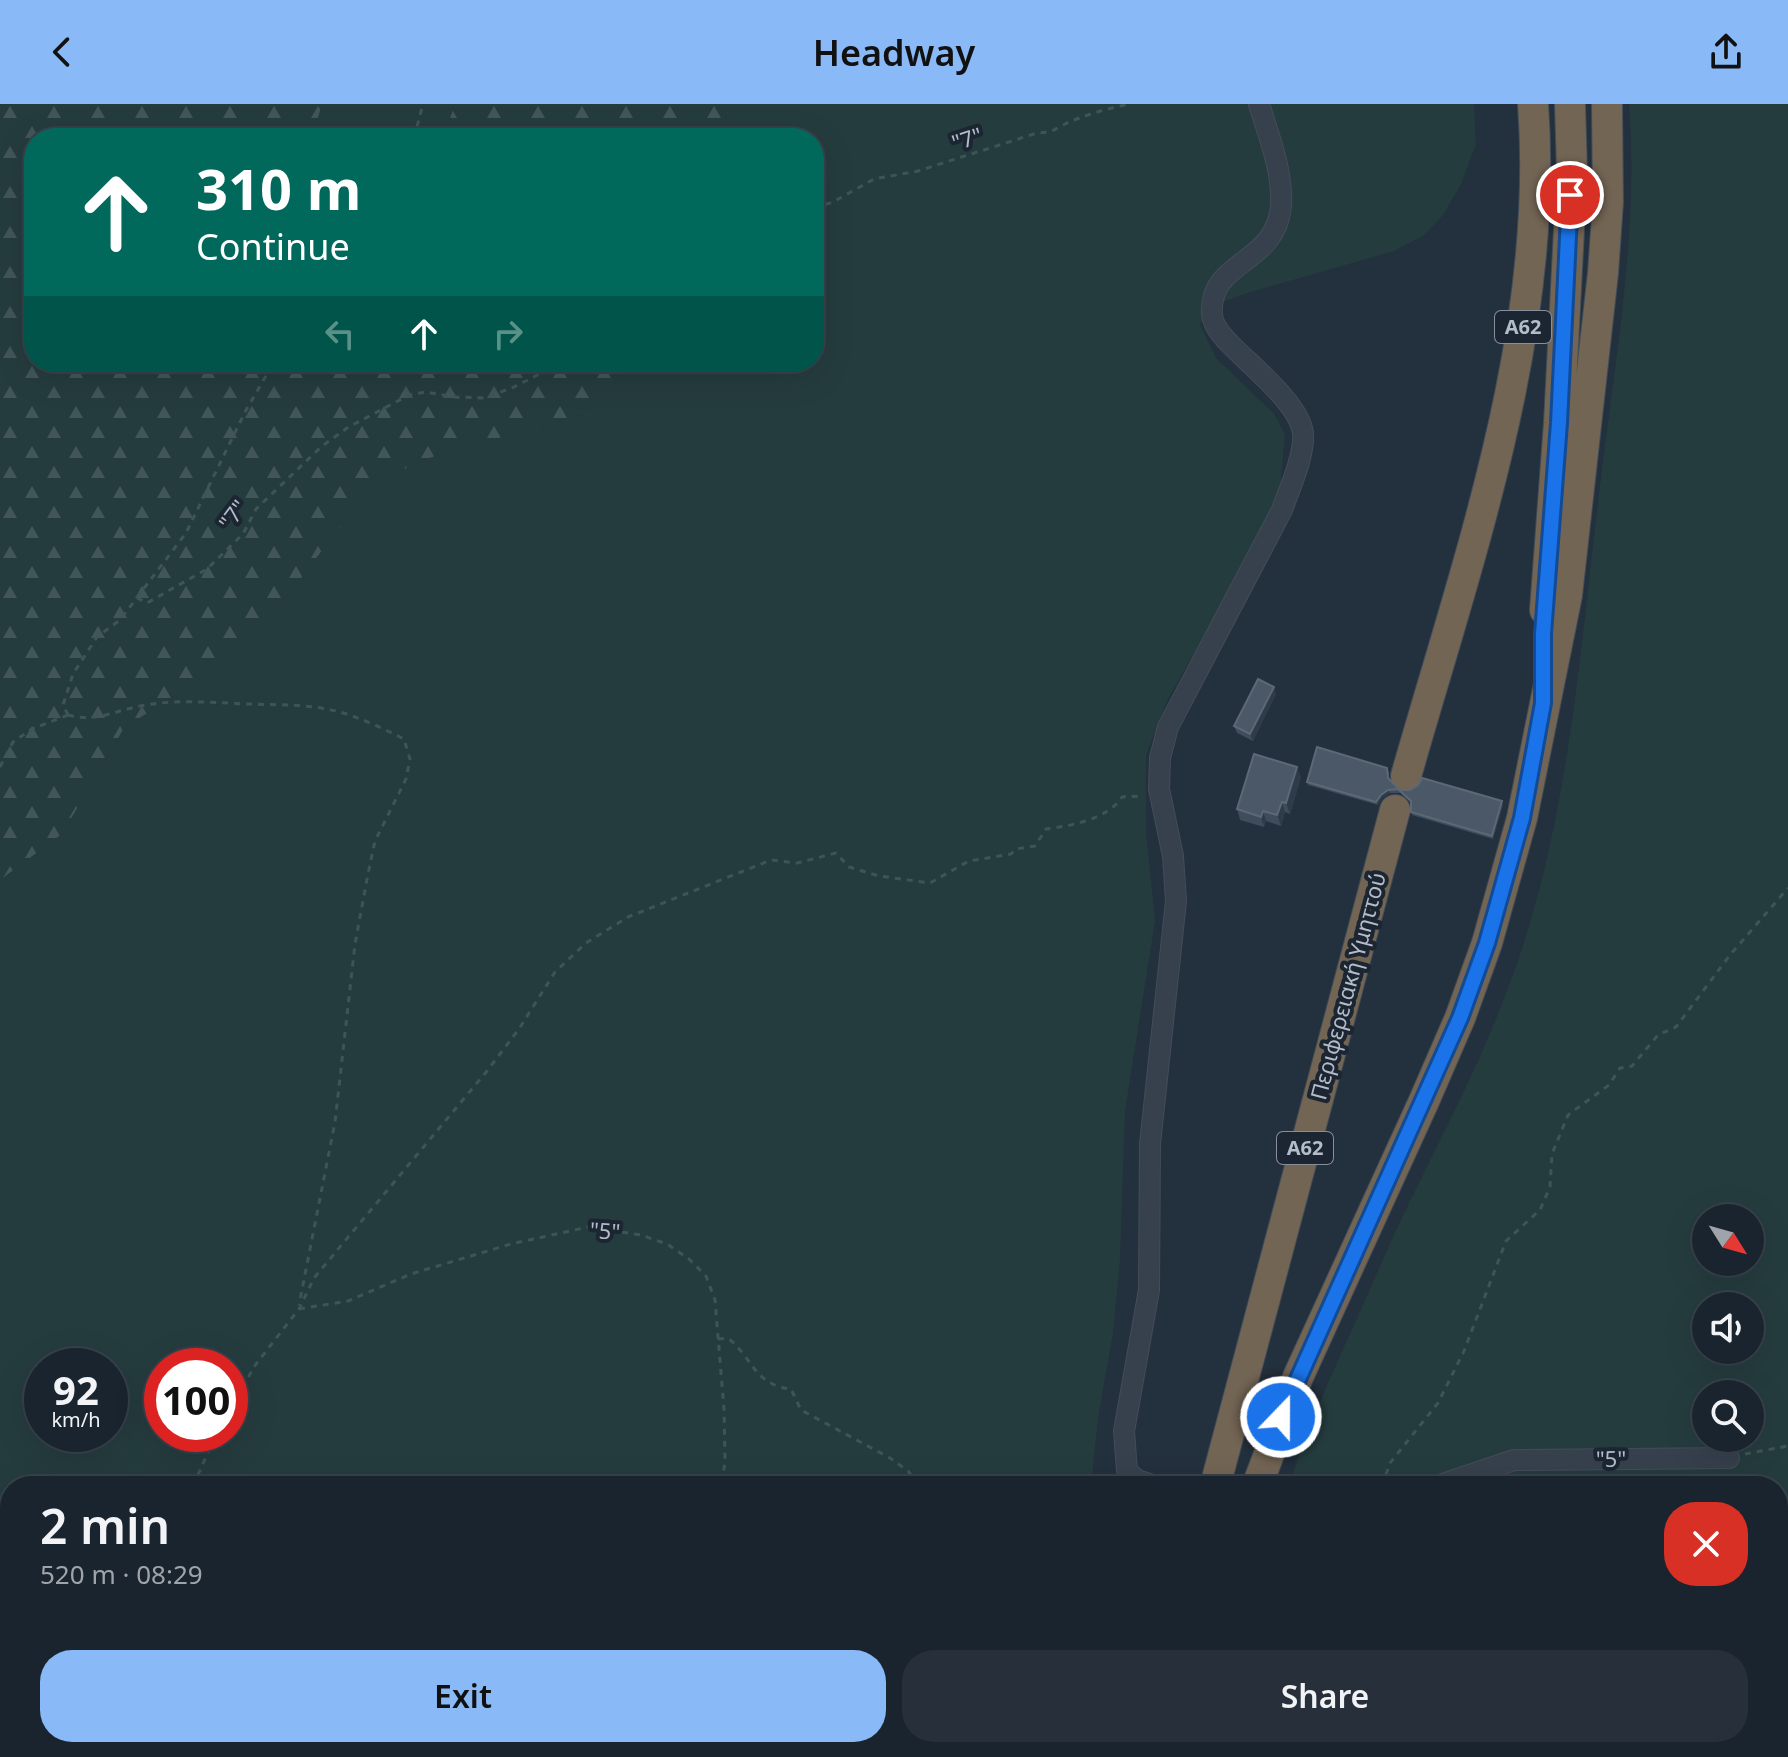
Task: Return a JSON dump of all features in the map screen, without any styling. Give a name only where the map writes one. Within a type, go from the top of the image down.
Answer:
[{"type":"highway","name":"Α62","points":[[1406,776],[1486,490],[1519,354],[1533,245],[1536,177],[1533,104]]},
{"type":"highway","points":[[1543,703],[1543,634],[1559,423],[1572,172],[1570,104]]},
{"type":"highway","points":[[1261,1476],[1298,1377],[1424,1101],[1482,958],[1504,890],[1522,818],[1567,595],[1603,273],[1608,202],[1607,104]]},
{"type":"highway","name":"Περιφερειακή Υμηττού","points":[[1218,1476],[1395,810]]},
{"type":"street","points":[[1133,1476],[1127,1471],[1124,1431],[1149,1290],[1150,1144],[1176,901],[1173,856],[1159,789],[1160,758],[1168,727],[1282,510],[1303,432],[1293,408],[1222,336],[1211,317],[1213,301],[1223,276],[1266,245],[1274,231],[1281,206],[1279,168],[1259,104]]},
{"type":"street","name":"\"5\"","points":[[1467,1476],[1514,1460],[1729,1458]]},
{"type":"path","points":[[417,128],[423,104]]},
{"type":"path","name":"\"7\"","points":[[824,205],[874,179],[918,171],[1037,133],[1054,132],[1105,109],[1130,104]]},
{"type":"path","points":[[68,715],[63,705],[73,674],[97,637],[120,620],[186,533],[239,424],[268,372]]},
{"type":"path","name":"\"7\"","points":[[137,598],[147,603],[207,569],[243,534],[256,509],[321,447],[347,428],[409,395],[425,392],[485,398],[543,372]]},
{"type":"path","points":[[0,767],[13,742],[32,729],[68,715],[82,719],[100,717],[142,705],[184,701],[333,710],[404,739],[410,759],[406,779],[375,841],[355,944],[335,1122],[299,1309]]},
{"type":"path","points":[[248,1378],[299,1309],[314,1278],[487,1071],[519,1029],[555,972],[586,943],[628,917],[771,860],[797,863],[836,853],[849,867],[879,876],[930,883],[969,861],[990,859],[1035,846],[1046,829],[1077,825],[1115,808],[1122,797],[1146,796],[1159,789]]},
{"type":"path","points":[[1385,1476],[1390,1463],[1438,1403],[1464,1351],[1506,1241],[1540,1210],[1550,1187],[1552,1154],[1568,1115],[1609,1085],[1620,1068],[1632,1066],[1658,1035],[1676,1027],[1730,955],[1788,888]]},
{"type":"path","name":"\"5\"","points":[[299,1309],[348,1301],[411,1274],[511,1244],[588,1227],[641,1235],[667,1244],[706,1276],[715,1300],[725,1461],[723,1476]]},
{"type":"path","points":[[718,1339],[728,1338],[758,1375],[776,1388],[791,1389],[801,1410],[890,1458],[912,1476]]},
{"type":"path","points":[[1729,1458],[1788,1446]]},
{"type":"path","points":[[197,1476],[208,1452]]},
{"type":"green space","points":[[0,104],[322,104],[315,128],[24,128],[24,372],[626,372],[583,414],[422,460],[371,486],[248,648],[124,728],[62,834],[0,880]]},
{"type":"green space","points":[[322,104],[455,104],[447,128],[315,128]]},
{"type":"green space","points":[[455,104],[724,104],[728,128],[447,128]]},
{"type":"green space","points":[[724,104],[1474,104],[1476,144],[1461,184],[1443,215],[1423,236],[1394,251],[1247,293],[1207,308],[1200,325],[1216,358],[1274,414],[1285,434],[1280,489],[1249,556],[1167,701],[1146,755],[1146,833],[1155,921],[1125,1111],[1120,1258],[1113,1333],[1098,1418],[1092,1476],[0,1476],[0,880],[62,834],[124,728],[248,648],[371,486],[422,460],[583,414],[626,372],[824,372],[824,128],[728,128]]},
{"type":"green space","points":[[1629,104],[1788,104],[1788,1476],[1292,1476],[1311,1424],[1400,1221],[1494,1025],[1534,910],[1549,851],[1571,730],[1628,248],[1631,200]]},
{"type":"building","points":[[1258,679],[1274,687],[1250,734],[1234,726]]},
{"type":"building","points":[[1317,747],[1387,768],[1388,778],[1399,789],[1388,790],[1376,802],[1307,782]]},
{"type":"building","points":[[1254,754],[1297,767],[1286,803],[1282,802],[1277,815],[1263,811],[1261,817],[1237,809]]},
{"type":"building","points":[[1422,778],[1502,801],[1492,836],[1411,812],[1411,801],[1399,790],[1410,790]]},
{"type":"route","points":[[1281,1417],[1460,1018],[1504,890],[1522,818],[1543,703],[1543,634],[1559,423],[1570,195]]}]
